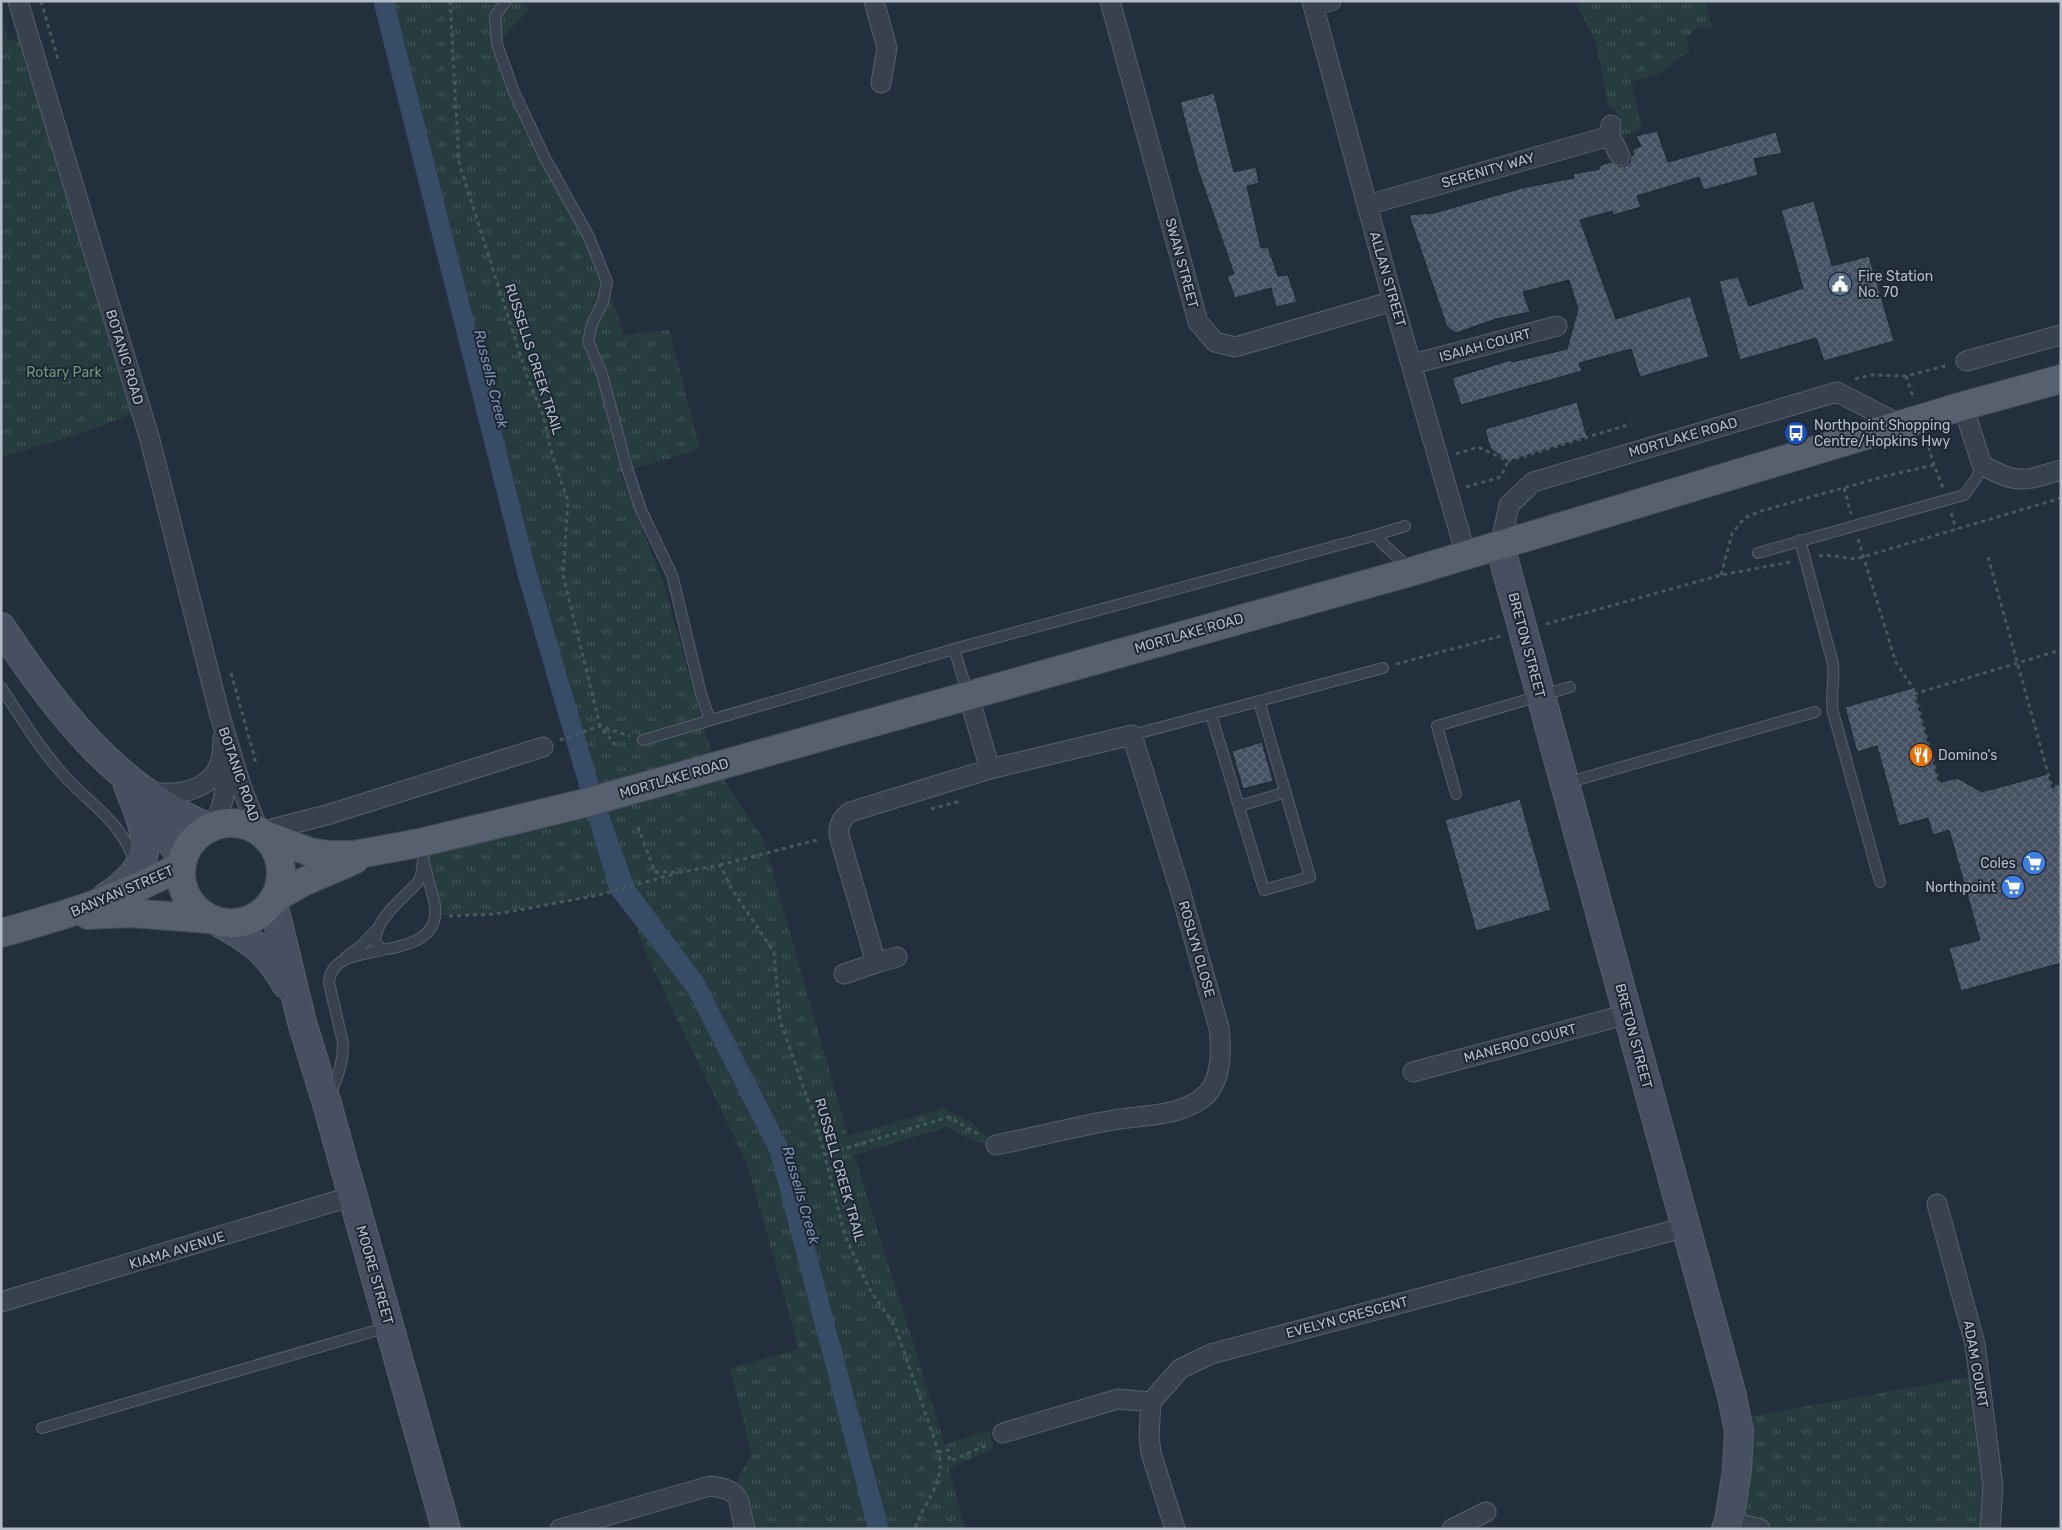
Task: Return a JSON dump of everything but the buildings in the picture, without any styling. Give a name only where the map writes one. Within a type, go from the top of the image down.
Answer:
[{"type":"main road","name":"MORTLAKE ROAD","points":[[261,832],[296,848],[328,855],[377,852],[421,853],[594,800],[1466,556],[1963,406],[2061,379]]},
{"type":"main road","points":[[234,823],[243,824],[261,832],[275,848],[281,864],[281,882],[274,900],[261,914],[245,922],[215,921],[196,910],[186,896],[182,880],[183,862],[195,838],[211,827],[234,823]]},
{"type":"main road","name":"MORTLAKE ROAD","points":[[274,900],[314,876],[377,852]]},
{"type":"main road","name":"BANYAN STREET","points":[[1,933],[61,916],[146,884],[183,862]]},
{"type":"main road","name":"BANYAN STREET","points":[[61,916],[130,913],[215,921]]},
{"type":"street","name":"BOTANIC ROAD","points":[[18,1],[150,440],[220,716],[242,789],[261,832]]},
{"type":"street","points":[[874,1],[887,48],[881,83]]},
{"type":"street","name":"SWAN STREET","points":[[1110,1],[1198,322],[1215,342],[1235,347],[1393,301]]},
{"type":"street","points":[[1312,4],[1331,1]]},
{"type":"street","name":"ALLAN STREET","points":[[1312,4],[1393,301],[1466,556]]},
{"type":"street","name":"SERENITY WAY","points":[[1367,205],[1610,130],[1620,156]]},
{"type":"street","name":"ISAIAH COURT","points":[[1412,364],[1557,326]]},
{"type":"street","points":[[1966,361],[2061,335]]},
{"type":"street","name":"MORTLAKE ROAD","points":[[1500,546],[1509,505],[1533,482],[1638,450],[1837,392],[1901,425]]},
{"type":"street","points":[[1963,406],[1982,465],[2004,477],[2027,480],[2060,471]]},
{"type":"street","name":"BRETON STREET","points":[[1500,546],[1732,1396],[1739,1432],[1737,1470],[1728,1525]]},
{"type":"street","points":[[1,627],[35,678],[66,719],[128,781],[183,862]]},
{"type":"street","points":[[968,694],[990,769]]},
{"type":"street","name":"BOTANIC ROAD","points":[[211,827],[220,814],[226,791],[220,716]]},
{"type":"street","points":[[876,963],[840,841],[839,829],[841,820],[850,812],[990,769],[1132,735]]},
{"type":"street","name":"ROSLYN CLOSE","points":[[996,1145],[1114,1120],[1165,1114],[1184,1108],[1203,1098],[1214,1082],[1220,1065],[1221,1047],[1218,1028],[1181,892],[1132,735]]},
{"type":"street","points":[[128,781],[170,794],[191,790],[207,782],[216,771],[219,765],[223,738]]},
{"type":"street","points":[[261,832],[330,814],[543,747]]},
{"type":"street","points":[[128,781],[180,814],[211,827]]},
{"type":"street","points":[[99,902],[129,881],[143,861],[145,847],[141,820],[128,781]]},
{"type":"street","name":"MOORE STREET","points":[[274,900],[302,1022],[327,1104],[446,1529]]},
{"type":"street","name":"MOORE STREET","points":[[215,921],[252,941],[278,969],[302,1022]]},
{"type":"street","points":[[844,974],[897,957]]},
{"type":"street","name":"MANEROO COURT","points":[[1413,1072],[1628,1014]]},
{"type":"street","name":"KIAMA AVENUE","points":[[1,1302],[352,1196]]},
{"type":"street","name":"ADAM COURT","points":[[1937,1204],[1975,1344],[1993,1486],[1990,1529]]},
{"type":"street","name":"EVELYN CRESCENT","points":[[1151,1402],[1180,1369],[1211,1354],[1686,1227]]},
{"type":"street","points":[[1003,1433],[1104,1402],[1123,1399],[1151,1402],[1149,1436],[1151,1453],[1175,1529]]},
{"type":"street","points":[[560,1529],[710,1486],[726,1488],[736,1494],[744,1529]]},
{"type":"street","points":[[1452,1529],[1486,1512]]},
{"type":"street","points":[[1728,1525],[1760,1529]]},
{"type":"lane","points":[[506,1],[495,16],[497,44],[514,92],[545,158],[589,237],[607,282],[604,302],[592,324],[588,341],[602,374],[627,468],[641,510],[672,575],[701,694],[710,720]]},
{"type":"lane","points":[[1758,553],[1964,495],[1976,479],[1982,465]]},
{"type":"lane","points":[[643,740],[954,649],[1405,526]]},
{"type":"lane","points":[[1376,535],[1381,542],[1396,554],[1410,572]]},
{"type":"lane","points":[[1800,540],[1833,664],[1834,674],[1831,703],[1833,712],[1880,882]]},
{"type":"lane","points":[[954,649],[968,694]]},
{"type":"lane","points":[[1132,735],[1383,668]]},
{"type":"lane","points":[[1,687],[60,771],[118,830],[124,839],[134,864],[134,870],[129,881]]},
{"type":"lane","points":[[1456,794],[1437,726],[1570,687]]},
{"type":"lane","points":[[1211,714],[1264,890],[1310,877],[1259,701]]},
{"type":"lane","points":[[1565,783],[1815,712]]},
{"type":"lane","points":[[1239,806],[1286,792]]},
{"type":"lane","points":[[337,963],[413,943],[431,930],[436,915],[421,853]]},
{"type":"lane","points":[[327,1104],[343,1059],[343,1043],[329,983],[329,974],[337,963],[360,947],[378,928],[389,912],[418,882],[421,876],[421,853]]},
{"type":"lane","points":[[378,928],[374,940],[377,947],[383,950]]},
{"type":"lane","points":[[42,1428],[389,1326]]},
{"type":"path","name":"RUSSELLS CREEK TRAIL","points":[[450,1],[459,162],[527,376],[543,415],[551,451],[568,500],[563,575],[600,726],[617,747]]},
{"type":"path","points":[[1451,455],[1478,447],[1508,461],[1631,424]]},
{"type":"path","points":[[1460,489],[1501,476],[1508,461]]},
{"type":"path","points":[[1721,575],[1732,534],[1744,518],[1761,511],[1886,476],[1934,465],[1956,529]]},
{"type":"path","points":[[1383,668],[1721,575],[1756,570],[1826,554],[1856,559],[2061,498]]},
{"type":"path","points":[[1863,556],[1896,663],[1914,694],[1939,783],[1958,790],[1982,792],[2036,792],[2061,785]]},
{"type":"path","points":[[1988,556],[2052,788]]},
{"type":"path","points":[[1914,694],[2061,650]]},
{"type":"path","points":[[543,747],[600,726],[643,740]]},
{"type":"path","points":[[638,827],[656,872],[683,872]]},
{"type":"path","points":[[436,915],[496,914],[599,895],[683,872],[720,865],[823,839]]},
{"type":"path","name":"RUSSELL CREEK TRAIL","points":[[720,865],[733,891],[774,952],[780,1020],[818,1129],[845,1236],[870,1290],[895,1326],[938,1452],[940,1462],[939,1477],[917,1521],[915,1529]]},
{"type":"path","points":[[824,1155],[949,1117],[996,1145]]},
{"type":"path","points":[[938,1452],[948,1450],[950,1461],[992,1443],[1003,1433]]},
{"type":"green space","points":[[381,1],[525,1],[528,10],[497,44],[607,282],[623,335],[669,330],[700,449],[620,473],[662,579],[715,766],[763,839],[848,1136],[943,1108],[972,1123],[996,1145],[970,1139],[947,1127],[854,1155],[945,1445],[989,1430],[994,1449],[949,1468],[965,1529],[752,1529],[737,1478],[752,1455],[730,1368],[799,1349],[748,1166],[647,956],[622,888],[599,895],[496,914],[436,915],[419,843],[593,800]]},
{"type":"green space","points":[[1575,1],[1706,1],[1712,29],[1697,27],[1687,38],[1690,51],[1660,73],[1631,82],[1642,128],[1618,138],[1618,113],[1608,107],[1597,45]]},
{"type":"green space","points":[[1,18],[10,42],[1,47]]},
{"type":"green space","name":"Rotary Park","points":[[27,32],[141,410],[83,433],[1,457],[1,47]]},
{"type":"green space","points":[[1980,1375],[1990,1529],[1760,1529],[1729,1521],[1737,1419]]},
{"type":"water","points":[[373,1],[394,1],[536,570],[603,798],[634,885],[703,978],[787,1143],[889,1529],[868,1529],[770,1153],[687,991],[610,892],[518,577]]},
{"type":"place","name":"Fire Station No. 70","points":[[1840,284]]},
{"type":"place","name":"Northpoint Shopping Centre/Hopkins Hwy","points":[[1796,433]]},
{"type":"place","name":"Domino's","points":[[1921,755]]},
{"type":"place","name":"Coles","points":[[2034,863]]},
{"type":"place","name":"Northpoint","points":[[2013,887]]},
{"type":"water label","name":"Russells Creek","points":[[491,379]]},
{"type":"water label","name":"Russells Creek","points":[[801,1195]]}]
